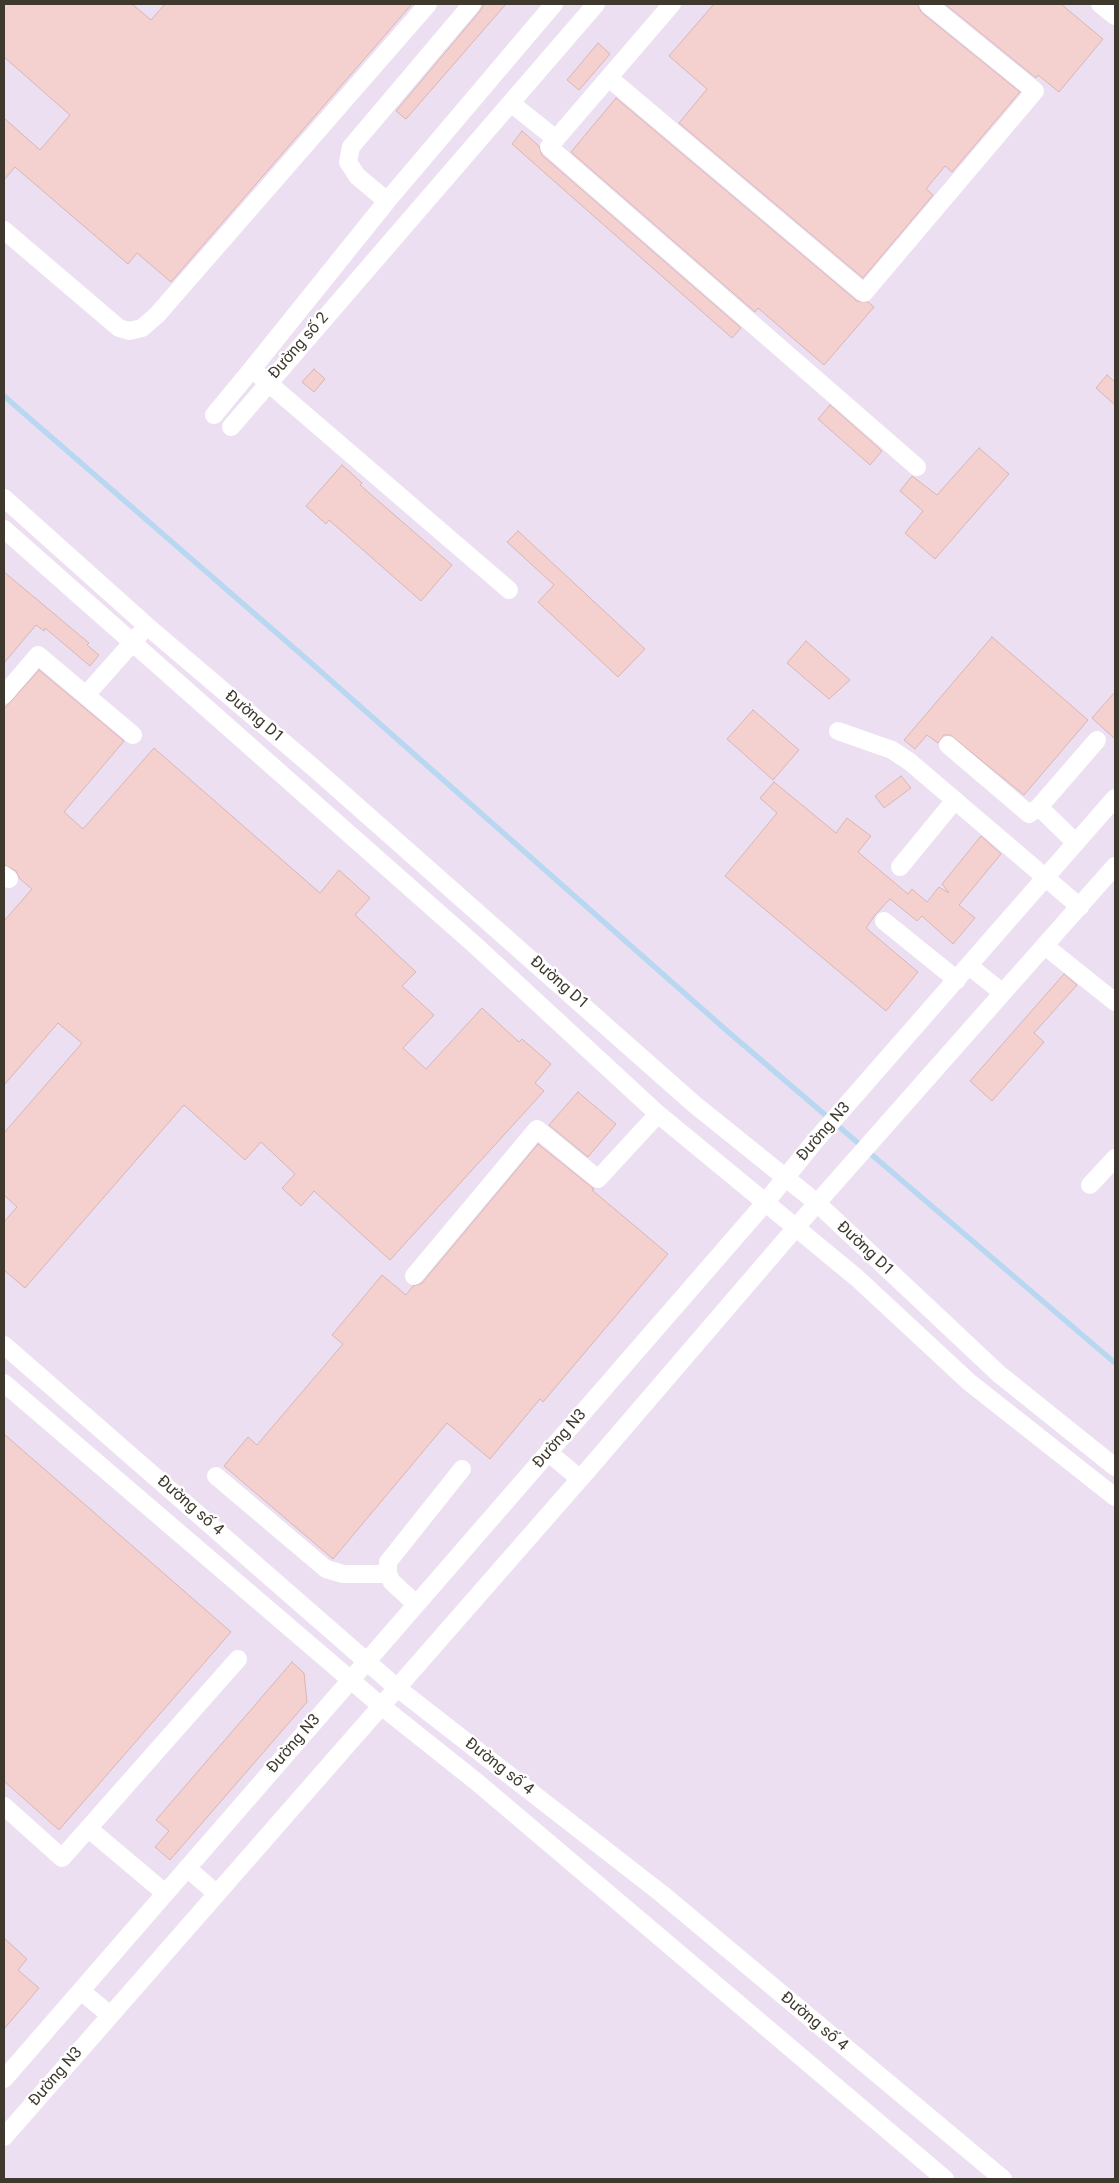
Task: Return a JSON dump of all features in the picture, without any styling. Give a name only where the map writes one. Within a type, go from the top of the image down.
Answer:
[{"type":"street","points":[[4,230],[119,328],[130,331],[142,328],[157,315],[428,4]]},
{"type":"street","points":[[387,201],[357,176],[348,162],[352,148],[472,4]]},
{"type":"street","name":"Đường số 2","points":[[554,4],[387,201],[252,369],[267,383],[512,104],[596,4]]},
{"type":"street","points":[[672,4],[549,147],[916,467]]},
{"type":"street","points":[[609,78],[864,293],[1034,91],[928,4]]},
{"type":"street","points":[[1100,4],[1115,16]]},
{"type":"street","points":[[512,104],[556,139]]},
{"type":"street","points":[[214,415],[252,369]]},
{"type":"street","points":[[231,427],[267,383],[509,590]]},
{"type":"street","name":"Đường D1","points":[[4,498],[147,626],[314,768],[694,1104],[816,1203],[999,1374],[1115,1467]]},
{"type":"street","name":"Đường D1","points":[[4,529],[476,946],[658,1114],[765,1203],[797,1226],[858,1278],[969,1382],[1115,1497]]},
{"type":"street","points":[[86,695],[147,626]]},
{"type":"street","points":[[4,695],[38,655],[133,735]]},
{"type":"street","points":[[838,731],[892,750],[910,762],[1080,907]]},
{"type":"street","points":[[948,745],[1029,814],[1039,807],[1097,740]]},
{"type":"street","name":"Đường N3","points":[[4,2080],[765,1203],[815,1141],[1115,798]]},
{"type":"street","points":[[900,867],[955,800]]},
{"type":"street","points":[[1039,807],[1076,843]]},
{"type":"street","name":"Đường N3","points":[[4,2137],[580,1479],[816,1203],[1115,866]]},
{"type":"street","points":[[884,921],[957,980]]},
{"type":"street","points":[[476,946],[494,926]]},
{"type":"street","points":[[1046,946],[1115,1002]]},
{"type":"street","points":[[969,966],[1003,993]]},
{"type":"street","points":[[414,1276],[537,1129],[598,1179],[658,1114]]},
{"type":"street","points":[[1090,1185],[1115,1158]]},
{"type":"street","name":"Đường số 4","points":[[4,1345],[396,1687],[662,1894],[1003,2179]]},
{"type":"street","name":"Đường số 4","points":[[4,1383],[351,1679],[380,1706],[478,1783],[945,2179]]},
{"type":"street","points":[[548,1452],[580,1479]]},
{"type":"street","points":[[416,1604],[392,1582],[388,1574],[388,1562],[462,1469]]},
{"type":"street","points":[[216,1476],[326,1568],[343,1574],[388,1574]]},
{"type":"street","points":[[4,1806],[62,1858],[238,1659]]},
{"type":"street","points":[[89,1829],[165,1893]]},
{"type":"street","points":[[187,1868],[216,1893]]},
{"type":"street","points":[[81,1991],[110,2015]]},
{"type":"shaded area","points":[[4,4],[1115,4],[1115,2179],[4,2179]]},
{"type":"building","points":[[4,4],[132,4],[151,20],[165,4],[412,4],[171,282],[137,253],[128,264],[15,167],[4,180],[4,118],[40,150],[70,115],[4,57]]},
{"type":"building","points":[[484,4],[506,4],[406,119],[396,111]]},
{"type":"building","points":[[714,4],[918,4],[921,12],[1020,92],[952,172],[945,166],[926,189],[933,195],[863,278],[679,123],[707,89],[669,56]]},
{"type":"building","points":[[945,4],[1061,4],[1103,39],[1059,92],[1038,75],[1036,78]]},
{"type":"building","points":[[598,43],[610,54],[579,90],[567,80]]},
{"type":"building","points":[[616,98],[857,301],[868,302],[874,307],[824,365],[758,308],[755,312],[571,152]]},
{"type":"building","points":[[522,131],[539,146],[542,155],[741,328],[732,338],[512,144]]},
{"type":"building","points":[[314,369],[325,379],[314,392],[302,382]]},
{"type":"building","points":[[1107,375],[1115,382],[1115,405],[1096,388]]},
{"type":"building","points":[[830,405],[882,451],[870,465],[818,419]]},
{"type":"building","points":[[979,448],[1009,474],[935,559],[905,533],[923,511],[900,491],[912,476],[937,495]]},
{"type":"building","points":[[342,465],[362,483],[360,485],[452,565],[421,601],[329,520],[326,524],[306,506]]},
{"type":"building","points":[[518,531],[645,649],[618,677],[538,602],[554,585],[507,542]]},
{"type":"building","points":[[4,572],[89,643],[87,645],[99,655],[90,666],[45,628],[44,631],[36,625],[4,663]]},
{"type":"building","points":[[992,637],[1088,720],[1024,795],[950,735],[944,735],[938,743],[927,735],[915,749],[904,740]]},
{"type":"building","points":[[806,641],[850,680],[829,699],[787,663]]},
{"type":"building","points":[[39,670],[124,741],[64,812],[83,829],[154,748],[320,893],[339,870],[370,898],[355,915],[416,972],[402,986],[434,1015],[403,1048],[426,1069],[482,1008],[519,1042],[522,1039],[551,1064],[535,1083],[544,1091],[390,1260],[314,1191],[301,1206],[282,1188],[295,1174],[261,1142],[245,1160],[184,1105],[25,1288],[4,1270],[4,1222],[17,1207],[4,1195],[4,1133],[82,1043],[58,1023],[4,1085],[4,921],[32,889],[19,878],[16,871],[4,865],[4,709]]},
{"type":"building","points":[[1115,692],[1115,739],[1092,718]]},
{"type":"building","points":[[753,710],[799,750],[773,780],[727,739]]},
{"type":"building","points":[[901,776],[911,788],[884,808],[875,796]]},
{"type":"building","points":[[774,782],[836,833],[847,818],[871,836],[858,852],[908,894],[912,889],[927,902],[939,887],[949,893],[942,884],[981,836],[1001,854],[959,905],[975,918],[953,944],[922,916],[917,921],[890,899],[875,915],[866,928],[918,972],[886,1011],[725,876],[777,813],[760,798]]},
{"type":"building","points":[[1064,974],[1077,985],[1034,1033],[1044,1042],[992,1101],[970,1081]]},
{"type":"building","points":[[578,1092],[616,1124],[588,1157],[549,1125]]},
{"type":"building","points":[[538,1144],[594,1189],[592,1190],[668,1254],[543,1402],[540,1399],[490,1459],[447,1423],[333,1559],[224,1466],[248,1437],[257,1445],[343,1344],[332,1335],[382,1275],[406,1295],[413,1286],[422,1283]]},
{"type":"building","points":[[4,1434],[231,1632],[59,1830],[4,1781]]},
{"type":"building","points":[[292,1662],[304,1673],[307,1702],[170,1860],[155,1847],[169,1831],[156,1820]]},
{"type":"building","points":[[4,1938],[27,1959],[18,1970],[39,1988],[4,2029]]},
{"type":"waterway","points":[[4,396],[310,662],[726,1030],[1115,1363]]}]
